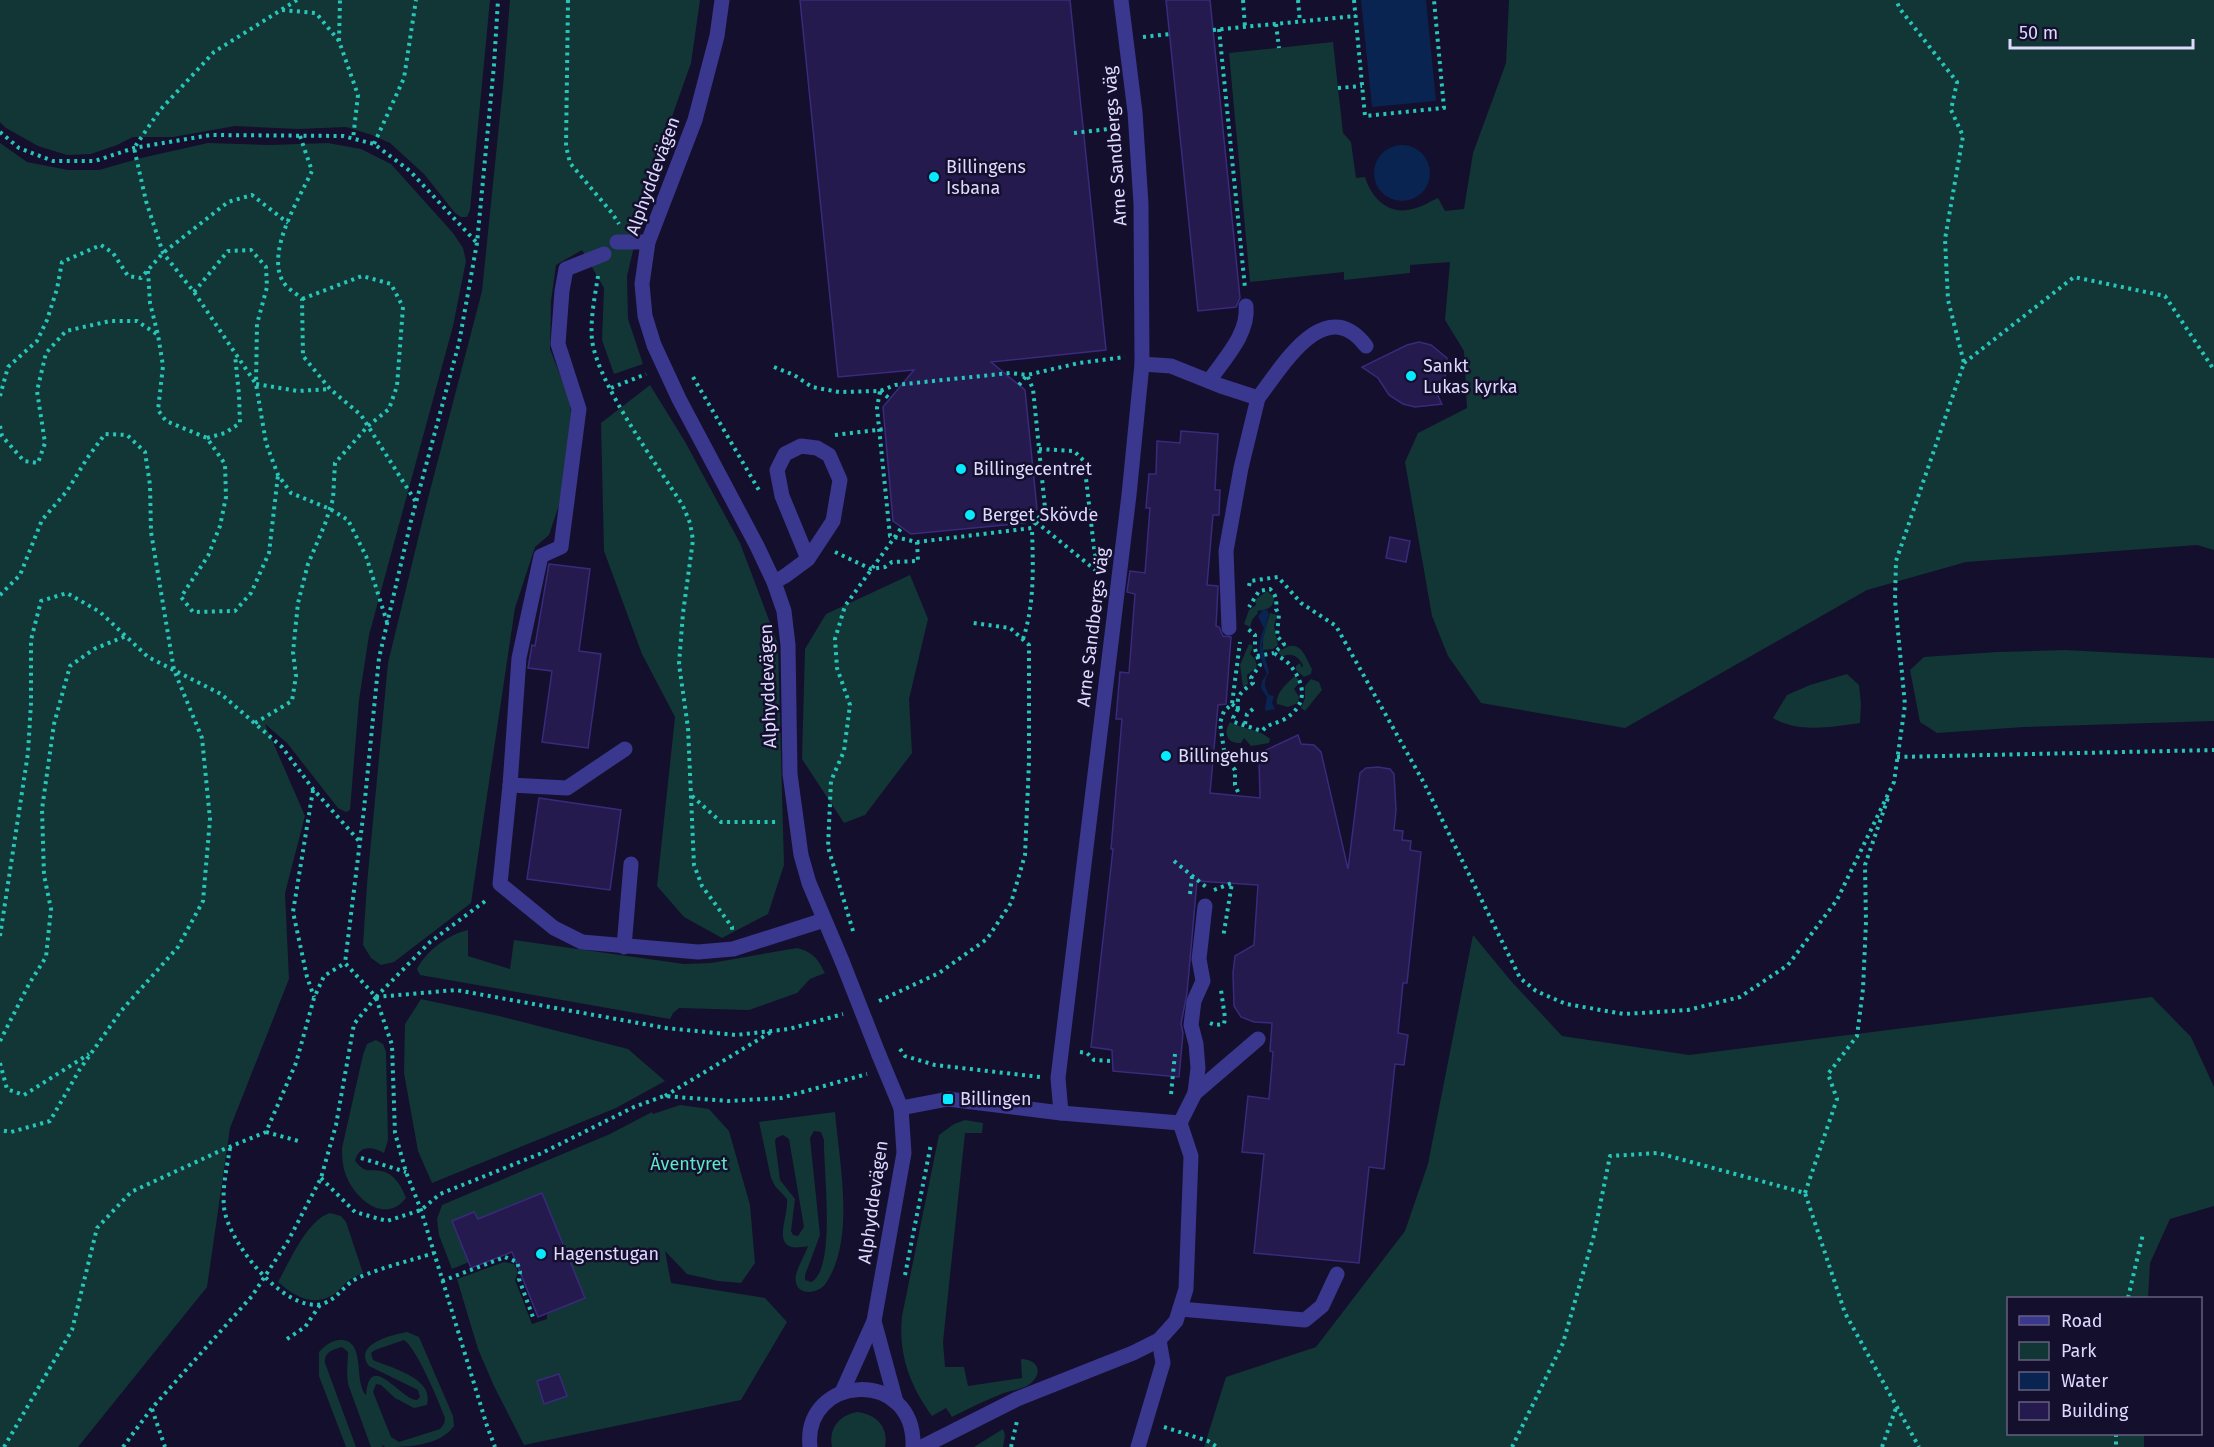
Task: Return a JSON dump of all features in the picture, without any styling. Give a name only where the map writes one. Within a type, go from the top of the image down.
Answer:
[{"type":"street","name":"Alphyddevägen","points":[[722,0],[717,36],[695,120],[648,242],[642,284],[645,316],[654,345],[679,399],[757,546],[774,582],[784,611],[788,645],[790,774],[804,864],[824,920],[901,1108],[904,1153],[874,1321],[842,1392]]},
{"type":"street","name":"Arne Sandbergs väg","points":[[1061,1113],[1058,1078],[1061,1050],[1130,495],[1142,364],[1141,204],[1135,112],[1121,0]]},
{"type":"street","points":[[617,242],[648,242]]},
{"type":"street","points":[[604,254],[566,268],[562,291],[558,344],[579,409],[561,547],[541,556],[519,658],[500,884],[545,922],[573,938],[582,942],[624,947],[698,952],[733,949],[824,920]]},
{"type":"street","points":[[1209,381],[1239,337],[1248,319],[1246,306]]},
{"type":"street","points":[[1236,626],[1226,551],[1241,468],[1258,398],[1301,343],[1313,333],[1325,328],[1341,328],[1358,335],[1366,346]]},
{"type":"street","points":[[1142,364],[1171,366],[1258,398]]},
{"type":"street","points":[[774,582],[808,559],[833,521],[840,480],[829,455],[817,448],[801,447],[785,454],[777,470],[782,496],[808,559]]},
{"type":"street","points":[[510,785],[567,788],[625,748]]},
{"type":"street","points":[[624,947],[631,864]]},
{"type":"street","points":[[922,1447],[1017,1399],[1107,1365],[1159,1340],[1176,1321],[1186,1289],[1191,1156],[1180,1123],[1195,1093],[1198,1068],[1197,1044],[1191,1025],[1194,1001],[1203,981],[1199,959],[1205,906]]},
{"type":"street","points":[[1195,1093],[1258,1039]]},
{"type":"street","points":[[901,1108],[948,1099],[1061,1113],[1180,1123]]},
{"type":"street","points":[[1180,1309],[1305,1320],[1322,1306],[1337,1274]]},
{"type":"street","name":"Alphyddevägen","points":[[874,1321],[896,1402],[908,1416],[913,1434],[913,1447]]},
{"type":"street","points":[[1138,1447],[1163,1363],[1159,1340]]},
{"type":"street","points":[[810,1447],[809,1437],[814,1418],[825,1402],[842,1392],[870,1389],[896,1402]]},
{"type":"path","points":[[297,0],[214,52],[160,110],[134,148],[146,201],[163,253],[194,292],[256,384],[298,391],[330,389]]},
{"type":"path","points":[[339,41],[340,0]]},
{"type":"path","points":[[374,144],[404,78],[416,0]]},
{"type":"path","points":[[495,1447],[395,1133],[392,1045],[376,997],[345,963],[379,658],[416,502],[459,343],[477,243],[498,0]]},
{"type":"path","points":[[568,0],[566,146],[570,163],[621,227],[617,242]]},
{"type":"path","points":[[1243,0],[1245,27]]},
{"type":"path","points":[[1298,0],[1300,22]]},
{"type":"path","points":[[1354,0],[1365,116],[1444,108],[1434,0]]},
{"type":"path","points":[[1896,0],[1900,9],[1957,82],[1951,110],[1963,136],[1946,239],[1948,300],[1964,363]]},
{"type":"path","points":[[281,10],[316,13],[339,41],[358,95],[353,139]]},
{"type":"path","points":[[1213,30],[1356,16]]},
{"type":"path","points":[[1276,24],[1279,48]]},
{"type":"path","points":[[1219,29],[1246,306]]},
{"type":"path","points":[[1140,37],[1170,34]]},
{"type":"path","points":[[1338,88],[1362,86]]},
{"type":"path","points":[[1074,133],[1123,128]]},
{"type":"path","points":[[0,132],[19,148],[53,161],[95,160],[134,148],[211,135],[343,136],[374,144],[410,171],[477,243]]},
{"type":"path","points":[[300,136],[312,171],[288,223],[277,260],[282,281],[302,299],[303,356],[330,389],[361,415],[416,502]]},
{"type":"path","points":[[0,396],[8,367],[38,340],[57,289],[62,262],[100,245],[113,253],[128,276],[141,278],[163,253],[228,202],[252,195],[288,223]]},
{"type":"path","points":[[194,292],[228,251],[251,250],[266,267],[267,287],[257,324],[256,384],[266,443],[278,475],[291,493],[330,509],[348,520],[366,555],[387,622]]},
{"type":"path","points":[[604,254],[592,315],[592,341],[603,374],[683,506],[690,523],[693,540],[683,613],[680,664],[688,728],[694,866],[702,886],[732,927],[733,949]]},
{"type":"path","points":[[148,270],[150,303],[163,366],[158,410],[166,421],[207,438],[225,464],[226,497],[220,526],[208,556],[181,597],[193,612],[235,611],[251,593],[269,553],[278,475]]},
{"type":"path","points":[[255,723],[292,701],[296,676],[293,652],[298,603],[308,564],[333,498],[335,463],[368,426],[389,409],[397,386],[403,307],[391,284],[362,276],[302,299]]},
{"type":"path","points":[[1919,1447],[1845,1313],[1804,1193],[1837,1099],[1828,1074],[1857,1036],[1863,989],[1866,922],[1865,865],[1894,782],[1905,705],[1895,600],[1896,561],[1964,363],[2074,277],[2165,296],[2214,370]]},
{"type":"path","points":[[0,426],[2,436],[24,461],[39,463],[45,443],[37,392],[46,353],[66,331],[110,321],[137,321],[158,335]]},
{"type":"path","points":[[207,438],[225,434],[240,423],[234,352]]},
{"type":"path","points":[[774,367],[794,375],[812,387],[839,392],[879,391],[895,385],[1010,373],[1027,375],[1079,363],[1122,357]]},
{"type":"path","points":[[1019,385],[1027,375]]},
{"type":"path","points":[[1023,639],[1030,619],[1033,570],[1032,528],[1045,508],[1032,389],[1027,375]]},
{"type":"path","points":[[879,391],[890,399]]},
{"type":"path","points":[[879,391],[877,408],[890,536],[917,542],[1032,528]]},
{"type":"path","points":[[831,435],[885,429]]},
{"type":"path","points":[[0,595],[20,575],[42,520],[67,491],[88,456],[105,434],[127,435],[145,452],[150,485],[152,532],[174,670],[202,738],[210,819],[203,901],[178,947],[121,1011],[91,1053],[50,1122],[11,1132],[0,1130]]},
{"type":"path","points":[[1039,449],[1074,451],[1084,461],[1099,573]]},
{"type":"path","points":[[1030,516],[1086,563]]},
{"type":"path","points":[[897,535],[917,540],[1029,528],[1037,522]]},
{"type":"path","points":[[855,940],[828,847],[827,820],[831,781],[844,752],[850,705],[837,668],[836,639],[844,606],[902,528]]},
{"type":"path","points":[[818,545],[871,569],[885,567],[892,562],[918,561],[917,542]]},
{"type":"path","points":[[1246,592],[1250,581],[1278,577],[1301,603],[1336,626],[1424,783],[1520,978],[1536,991],[1566,1004],[1624,1014],[1688,1010],[1740,997],[1788,966],[1837,900],[1894,782]]},
{"type":"path","points":[[1246,613],[1259,591],[1269,589],[1273,591],[1279,615],[1277,636],[1284,644],[1274,653],[1257,656]]},
{"type":"path","points":[[0,936],[28,753],[31,640],[42,601],[68,593],[100,612],[148,657],[221,694],[282,747],[313,789],[360,842]]},
{"type":"path","points":[[1238,709],[1237,703],[1241,692],[1253,683],[1251,678],[1260,665],[1254,632],[1242,626],[1236,626],[1240,642],[1232,704],[1224,711],[1220,723],[1226,757],[1235,770],[1235,785],[1238,792]]},
{"type":"path","points":[[0,1041],[29,984],[46,957],[51,909],[44,875],[42,809],[54,724],[70,666],[94,649],[126,636]]},
{"type":"path","points":[[1238,709],[1234,713],[1234,722],[1263,731],[1268,725],[1294,713],[1300,704],[1302,691],[1300,678],[1290,665],[1274,653]]},
{"type":"path","points":[[1232,704],[1238,709]]},
{"type":"path","points":[[1245,724],[1247,714],[1254,708]]},
{"type":"path","points":[[1897,757],[2214,750]]},
{"type":"path","points":[[313,789],[293,912],[307,977],[314,998]]},
{"type":"path","points":[[692,796],[721,822],[796,823],[827,820]]},
{"type":"path","points":[[1174,861],[1211,892]]},
{"type":"path","points":[[123,1447],[152,1408],[244,1305],[288,1241],[321,1178],[336,1125],[354,1024],[376,997],[430,942],[484,904],[500,884]]},
{"type":"path","points":[[266,1132],[296,1063],[314,998],[324,976],[345,963]]},
{"type":"path","points":[[321,1178],[355,1212],[387,1221],[421,1210],[440,1194],[542,1153],[634,1107],[664,1096],[772,1031]]},
{"type":"path","points":[[898,1046],[904,1056],[935,1065],[1058,1078]]},
{"type":"path","points":[[1061,1050],[1087,1053],[1094,1060],[1112,1061]]},
{"type":"path","points":[[0,1062],[7,1089],[24,1095],[91,1053]]},
{"type":"path","points":[[664,1096],[728,1101],[781,1098],[867,1074],[870,1083]]},
{"type":"path","points":[[4,1447],[72,1330],[97,1227],[131,1192],[266,1132],[302,1142]]},
{"type":"path","points":[[904,1278],[931,1144]]},
{"type":"path","points":[[230,1147],[224,1209],[247,1258],[264,1277],[298,1301],[321,1304]]},
{"type":"path","points":[[1512,1447],[1563,1343],[1594,1235],[1610,1156],[1658,1154],[1804,1193]]},
{"type":"path","points":[[361,1158],[406,1172]]},
{"type":"path","points":[[2128,1297],[2144,1234]]},
{"type":"path","points":[[287,1339],[305,1327],[321,1304],[341,1293],[351,1282],[434,1253]]},
{"type":"path","points":[[442,1281],[505,1257],[517,1262],[520,1272],[519,1279],[534,1320]]},
{"type":"path","points":[[1882,1447],[1896,1407]]},
{"type":"path","points":[[152,1408],[165,1447]]},
{"type":"path","points":[[1011,1447],[1018,1416]]},
{"type":"path","points":[[1146,1422],[1208,1441],[1217,1447]]},
{"type":"green space","points":[[0,0],[490,0],[470,210],[467,217],[461,217],[455,213],[424,174],[390,143],[346,127],[298,129],[235,126],[173,137],[133,137],[91,154],[67,155],[38,146],[6,128],[0,122]]},
{"type":"green space","points":[[510,0],[700,0],[691,63],[651,176],[627,276],[628,319],[643,364],[614,374],[602,340],[604,288],[582,250],[556,265],[551,301],[550,349],[570,401],[572,427],[559,505],[549,535],[535,547],[515,608],[471,903],[394,962],[381,965],[371,958],[363,945],[388,663],[482,291]]},
{"type":"green space","points":[[1509,0],[2214,0],[2214,550],[2197,545],[1966,562],[1867,590],[1625,728],[1481,703],[1448,656],[1432,616],[1405,462],[1418,433],[1467,408],[1464,351],[1445,320],[1450,262],[1410,265],[1410,273],[1344,280],[1344,272],[1250,282],[1229,53],[1333,42],[1343,133],[1351,142],[1356,178],[1365,177],[1372,193],[1391,208],[1407,210],[1438,198],[1445,211],[1464,209],[1473,153],[1506,63]]},
{"type":"green space","points":[[0,143],[27,162],[68,170],[99,170],[208,143],[270,145],[328,143],[361,149],[391,164],[453,233],[463,248],[466,261],[453,326],[369,635],[359,700],[350,810],[346,812],[338,808],[287,743],[265,724],[305,816],[285,893],[289,979],[230,1128],[207,1287],[78,1447],[0,1447]]},
{"type":"green space","points":[[650,385],[684,440],[740,543],[778,644],[784,865],[768,914],[722,938],[684,917],[657,886],[675,717],[642,654],[604,551],[601,423]]},
{"type":"green space","points":[[910,575],[928,619],[909,699],[912,753],[865,815],[844,823],[802,759],[805,649],[826,614]]},
{"type":"green space","points":[[1267,591],[1274,597],[1272,604],[1268,608],[1257,611],[1250,627],[1244,624],[1249,610],[1256,605],[1255,600]]},
{"type":"green space","points":[[1270,613],[1277,615],[1274,626],[1278,645],[1273,649],[1263,650],[1263,638]]},
{"type":"green space","points":[[1249,644],[1253,646],[1250,654],[1255,659],[1257,667],[1247,675],[1248,684],[1243,687],[1240,665]]},
{"type":"green space","points":[[1289,646],[1298,647],[1304,653],[1312,669],[1311,674],[1304,677],[1296,670],[1296,666],[1300,663],[1302,668],[1303,665],[1299,659],[1291,655],[1282,657],[1278,652]]},
{"type":"green space","points":[[2065,650],[2214,658],[2214,721],[2024,727],[1937,733],[1920,722],[1910,670],[1924,657]]},
{"type":"green space","points":[[1847,674],[1859,685],[1860,723],[1804,727],[1793,726],[1773,718],[1787,695],[1810,685]]},
{"type":"green space","points":[[1295,676],[1300,682],[1294,689],[1299,697],[1298,703],[1288,707],[1277,704],[1285,685]]},
{"type":"green space","points":[[1311,679],[1319,682],[1322,690],[1305,711],[1301,708],[1305,698],[1305,686]]},
{"type":"green space","points":[[1230,722],[1261,733],[1270,739],[1269,743],[1251,746],[1244,738],[1241,743],[1232,742],[1227,734]]},
{"type":"green space","points":[[468,930],[468,956],[510,969],[514,940],[684,964],[711,963],[797,948],[814,957],[825,973],[810,979],[797,993],[749,1010],[679,1008],[670,1019],[420,975],[417,969],[432,950],[453,935]]},
{"type":"green space","points":[[1473,935],[1511,981],[1562,1036],[1689,1055],[2152,997],[2191,1037],[2214,1087],[2214,1206],[2170,1219],[2150,1263],[2148,1297],[2007,1297],[2007,1435],[2144,1435],[2144,1447],[1204,1447],[1226,1377],[1316,1347],[1405,1231],[1428,1164]]},
{"type":"green space","points":[[421,999],[628,1049],[665,1081],[616,1108],[432,1183],[418,1151],[404,1073],[405,1024]]},
{"type":"green space","points":[[376,1040],[383,1044],[386,1052],[388,1140],[384,1153],[366,1148],[359,1152],[355,1161],[365,1170],[386,1172],[397,1181],[406,1198],[391,1209],[375,1207],[360,1197],[349,1182],[343,1165],[342,1148],[363,1055],[367,1044]]},
{"type":"green space","name":"Äventyret","points":[[680,1105],[709,1109],[729,1131],[750,1205],[755,1263],[741,1283],[718,1281],[687,1274],[665,1251],[671,1283],[765,1298],[787,1322],[741,1400],[524,1445],[478,1349],[457,1279],[504,1262],[514,1264],[518,1272],[515,1280],[532,1324],[547,1319],[547,1314],[585,1298],[542,1193],[478,1219],[474,1212],[452,1221],[469,1262],[452,1269],[439,1235],[437,1219],[442,1205],[610,1134],[652,1112],[653,1114]]},
{"type":"green space","points":[[835,1112],[842,1176],[841,1244],[835,1265],[826,1283],[812,1292],[802,1290],[796,1282],[797,1272],[808,1246],[795,1247],[788,1245],[784,1240],[787,1199],[771,1178],[759,1122]],"holes":[[[814,1131],[821,1132],[824,1140],[827,1216],[824,1258],[819,1274],[811,1282],[805,1280],[805,1275],[820,1235],[810,1138]],[[783,1135],[789,1139],[804,1227],[798,1236],[793,1235],[791,1231],[795,1199],[780,1180],[775,1141]]]},
{"type":"green space","points":[[965,1120],[983,1123],[982,1133],[965,1133],[943,1342],[945,1367],[964,1367],[968,1386],[1022,1378],[1021,1359],[1031,1361],[1038,1371],[1035,1379],[1025,1387],[997,1396],[952,1417],[946,1408],[932,1416],[917,1393],[907,1369],[902,1343],[902,1316],[939,1135],[954,1124]]},
{"type":"green space","points":[[330,1213],[341,1216],[346,1222],[363,1273],[350,1279],[335,1294],[311,1300],[290,1292],[278,1282],[307,1232],[322,1217]]},
{"type":"green space","points":[[407,1332],[419,1337],[453,1416],[454,1426],[441,1438],[423,1444],[404,1447],[385,1447],[383,1445],[382,1447],[371,1447],[348,1384],[348,1352],[342,1347],[327,1354],[325,1363],[356,1447],[346,1447],[319,1376],[319,1352],[333,1341],[348,1341],[356,1353],[362,1389],[366,1395],[373,1376],[379,1376],[402,1393],[417,1400],[420,1397],[418,1390],[369,1366],[365,1358],[370,1346],[376,1342]],"holes":[[[404,1340],[427,1376],[445,1418],[440,1429],[399,1442],[391,1437],[373,1392],[376,1384],[381,1385],[395,1398],[414,1408],[427,1405],[428,1396],[418,1381],[410,1375],[373,1360],[371,1353]]]},
{"type":"green space","points":[[857,1412],[864,1413],[880,1423],[885,1433],[885,1447],[832,1447],[832,1434],[837,1423],[845,1416]]},
{"type":"green space","points":[[1003,1429],[1005,1435],[1003,1447],[974,1447]]},
{"type":"water","points":[[1361,0],[1426,0],[1436,101],[1372,107]]},
{"type":"water","points":[[1402,145],[1413,147],[1422,153],[1428,162],[1430,173],[1428,184],[1422,193],[1413,199],[1402,201],[1391,199],[1382,193],[1376,184],[1374,173],[1376,162],[1382,153],[1391,147]]},
{"type":"water","points":[[1263,610],[1267,610],[1269,614],[1262,645],[1269,673],[1265,684],[1269,695],[1274,696],[1272,703],[1275,709],[1266,711],[1267,697],[1261,688],[1262,681],[1267,674],[1260,651],[1260,640],[1264,628],[1258,616]]},
{"type":"building","name":"Billingens Isbana","points":[[800,0],[1070,0],[1106,350],[991,362],[1025,390],[1037,509],[1025,523],[911,534],[893,521],[883,407],[914,370],[838,377]]},
{"type":"building","points":[[1166,0],[1210,0],[1240,298],[1236,307],[1198,311]]},
{"type":"building","name":"Sankt Lukas kyrka","points":[[1419,342],[1431,345],[1447,358],[1445,380],[1436,392],[1442,404],[1415,407],[1403,404],[1389,395],[1378,378],[1362,367],[1407,345]]},
{"type":"building","name":"Billingehus","points":[[1181,431],[1218,434],[1215,490],[1220,490],[1219,515],[1213,515],[1207,585],[1218,586],[1216,626],[1219,627],[1223,636],[1231,637],[1226,704],[1218,705],[1210,793],[1260,798],[1259,760],[1264,751],[1298,735],[1301,744],[1314,745],[1321,752],[1348,869],[1360,773],[1366,768],[1390,769],[1394,774],[1396,810],[1394,830],[1403,831],[1402,840],[1411,841],[1410,850],[1421,852],[1407,983],[1403,983],[1398,1033],[1408,1035],[1404,1065],[1395,1064],[1384,1169],[1369,1167],[1359,1263],[1254,1253],[1264,1154],[1242,1152],[1248,1096],[1269,1099],[1273,1052],[1270,1051],[1272,1023],[1254,1022],[1241,1017],[1234,1006],[1233,973],[1235,956],[1254,945],[1258,885],[1197,881],[1187,993],[1181,1024],[1183,1033],[1179,1077],[1113,1071],[1112,1050],[1091,1047],[1113,849],[1111,849],[1122,719],[1116,719],[1120,672],[1129,673],[1135,594],[1127,592],[1130,571],[1145,573],[1150,508],[1146,508],[1149,474],[1156,474],[1157,441],[1180,443]]},
{"type":"building","points":[[1390,537],[1410,541],[1406,562],[1386,558]]},
{"type":"building","points":[[549,564],[590,569],[579,651],[601,654],[588,748],[542,742],[552,671],[528,668],[532,645],[535,646]]},
{"type":"building","points":[[539,798],[621,810],[610,890],[527,879]]},
{"type":"building","name":"Hagenstugan","points":[[542,1193],[585,1298],[538,1317],[512,1252],[471,1268],[452,1221],[474,1212],[478,1219]]},
{"type":"building","points":[[559,1374],[567,1396],[544,1404],[537,1381]]},
{"type":"place","name":"Billingens Isbana","points":[[934,177]]},
{"type":"place","name":"Sankt Lukas kyrka","points":[[1411,376]]},
{"type":"place","name":"Billingecentret","points":[[961,469]]},
{"type":"place","name":"Berget Skövde","points":[[970,515]]},
{"type":"place","name":"Billingehus","points":[[1166,756]]},
{"type":"place","name":"Billingen","points":[[948,1099]]},
{"type":"place","name":"Hagenstugan","points":[[541,1254]]}]
